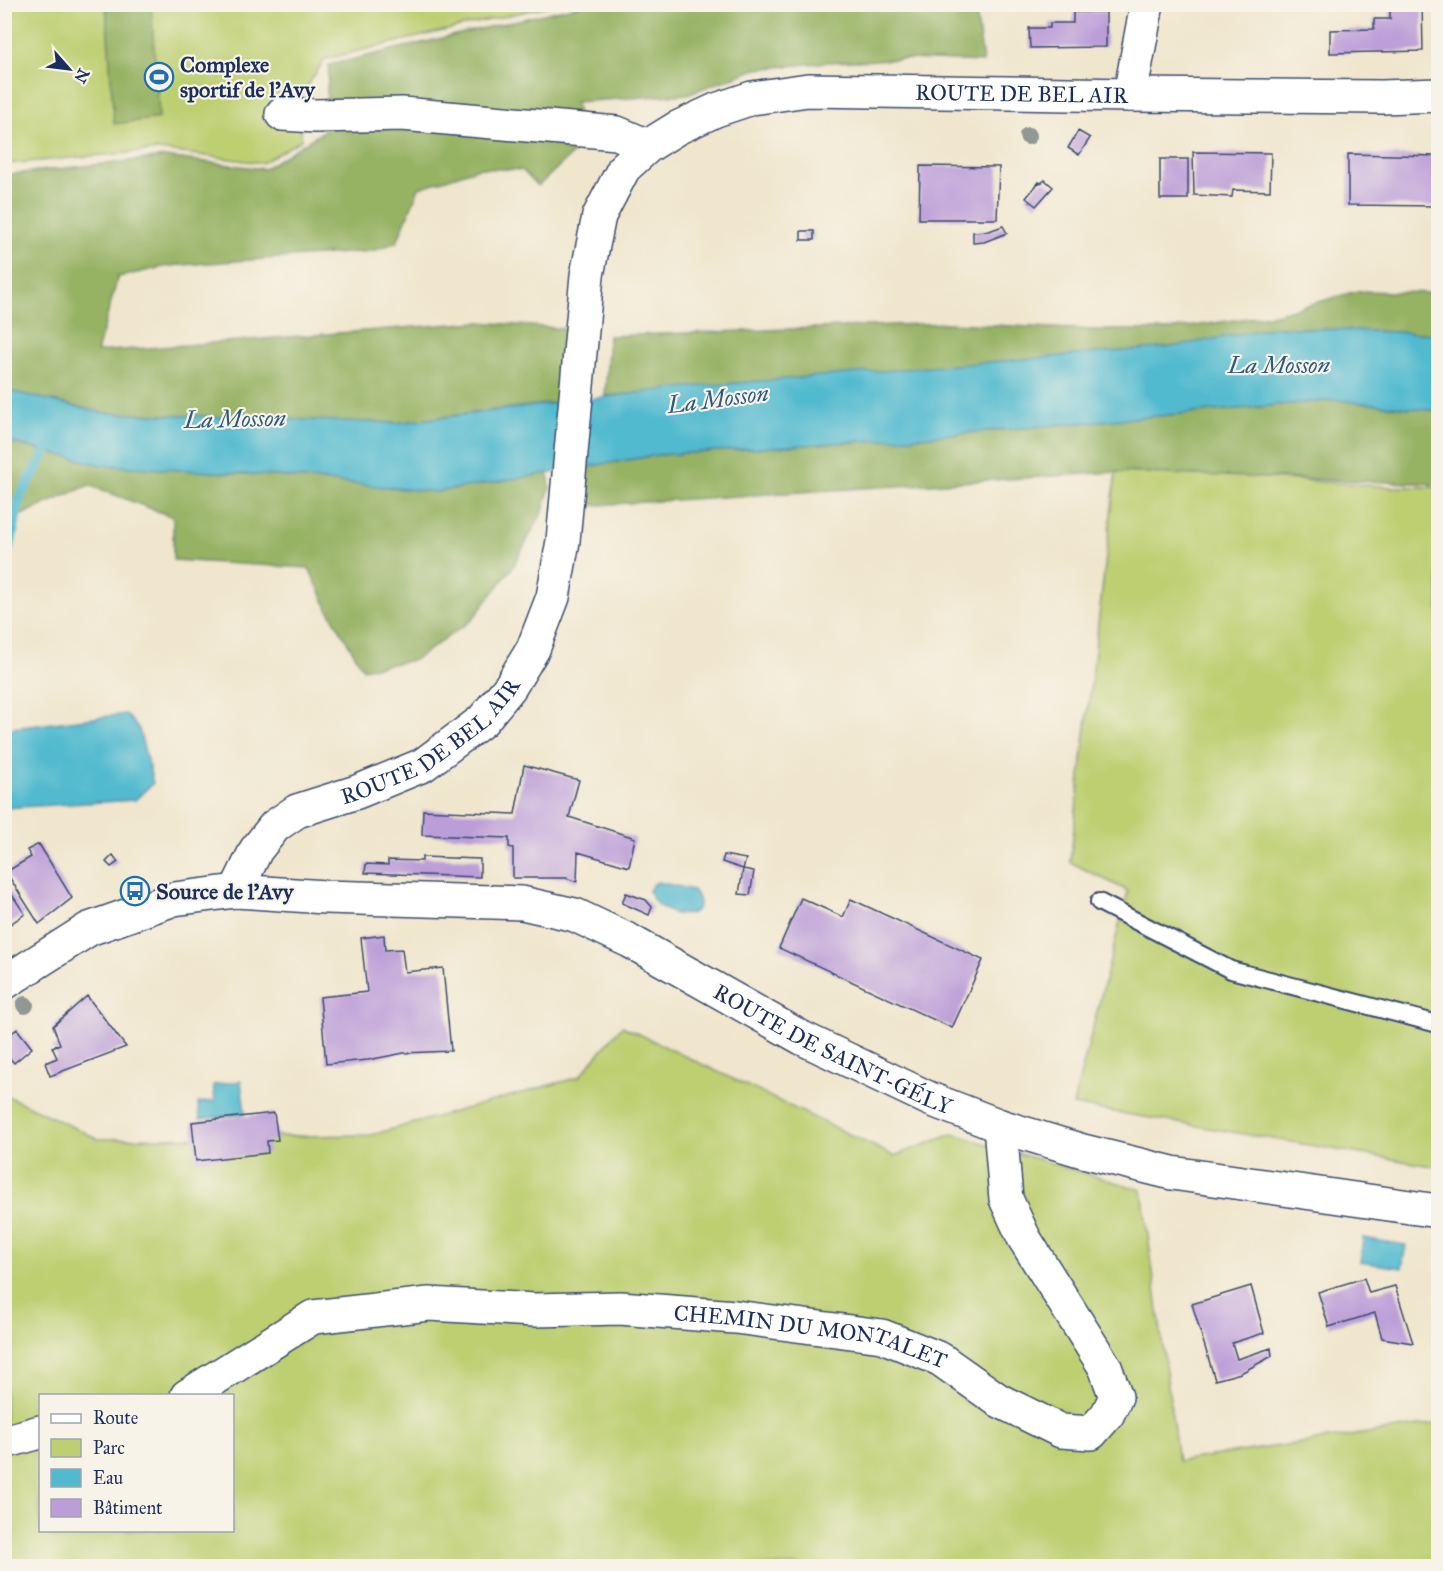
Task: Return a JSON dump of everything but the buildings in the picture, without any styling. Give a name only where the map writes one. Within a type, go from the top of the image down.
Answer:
[{"type":"street","points":[[1130,95],[1147,4]]},
{"type":"street","name":"ROUTE DE BEL AIR","points":[[236,891],[256,850],[275,826],[297,811],[357,792],[423,765],[482,721],[510,687],[533,649],[553,597],[563,541],[587,275],[599,216],[624,168],[648,146],[677,128],[716,110],[752,98],[808,90],[1382,97],[1438,95]]},
{"type":"street","points":[[282,114],[316,116],[402,114],[617,133],[648,146]]},
{"type":"street","name":"ROUTE DE SAINT-GÉLY","points":[[4,983],[89,929],[174,898],[236,891],[325,897],[522,903],[576,915],[630,941],[802,1038],[930,1099],[1000,1126],[1083,1151],[1172,1173],[1438,1211]]},
{"type":"street","name":"CHEMIN DU MONTALET","points":[[189,1394],[313,1317],[429,1304],[534,1310],[620,1308],[735,1317],[882,1336],[940,1359],[998,1400],[1061,1431],[1090,1433],[1107,1415],[1116,1397],[1106,1366],[1024,1238],[1006,1199],[1000,1126]]},
{"type":"street","points":[[4,1442],[39,1432]]},
{"type":"lane","points":[[1100,902],[1231,970],[1438,1024]]},
{"type":"green space","name":"Complexe sportif de l'Avy","points":[[4,5],[552,5],[325,59],[301,95],[301,140],[262,163],[159,150],[5,164]]},
{"type":"green space","points":[[106,5],[151,5],[159,118],[114,124]]},
{"type":"green space","points":[[581,5],[975,5],[983,62],[906,59],[829,62],[756,69],[687,94],[575,102],[586,141],[538,186],[522,170],[479,168],[419,188],[397,242],[372,251],[168,266],[118,277],[97,352],[479,322],[568,329],[559,402],[396,423],[104,413],[5,390],[5,175],[165,157],[264,169],[324,131],[329,65]]},
{"type":"green space","points":[[1357,291],[1438,293],[1438,334],[1276,327],[1171,347],[605,396],[609,336],[948,323],[1097,330],[1167,330],[1276,314]]},
{"type":"green space","points":[[1336,400],[1438,411],[1438,484],[1116,472],[582,506],[583,467],[658,455],[908,438]]},
{"type":"green space","points":[[5,441],[101,465],[277,476],[435,492],[548,473],[550,487],[543,511],[512,568],[472,620],[414,660],[363,669],[329,611],[309,568],[173,560],[173,517],[89,485],[5,522]]},
{"type":"green space","points":[[1116,472],[1241,476],[1393,487],[1438,487],[1438,1167],[1073,1105],[1128,891],[1070,862]]},
{"type":"green space","points":[[622,1026],[894,1156],[953,1134],[1142,1190],[1178,1461],[1438,1423],[1438,1566],[5,1566],[5,1095],[98,1139],[371,1135],[579,1077]]},
{"type":"water","name":"La Mosson","points":[[1276,327],[1438,334],[1438,411],[1336,400],[908,438],[658,455],[435,492],[277,476],[101,465],[5,441],[5,390],[104,413],[396,423],[677,388],[1171,347]]},
{"type":"water","points":[[126,714],[139,729],[153,783],[135,800],[5,808],[5,729]]},
{"type":"water","points":[[658,882],[693,890],[698,900],[698,908],[693,913],[684,915],[664,909],[655,902],[649,891],[653,884]]},
{"type":"water","points":[[241,1081],[245,1114],[200,1119],[198,1103],[215,1101],[213,1085]]},
{"type":"water","points":[[1363,1238],[1406,1245],[1402,1268],[1360,1262]]},
{"type":"waterway","points":[[4,558],[11,542],[20,497],[53,440]]},
{"type":"place","name":"Complexe sportif de l'Avy","points":[[159,77]]},
{"type":"place","name":"Source de l'Avy","points":[[135,891]]}]
